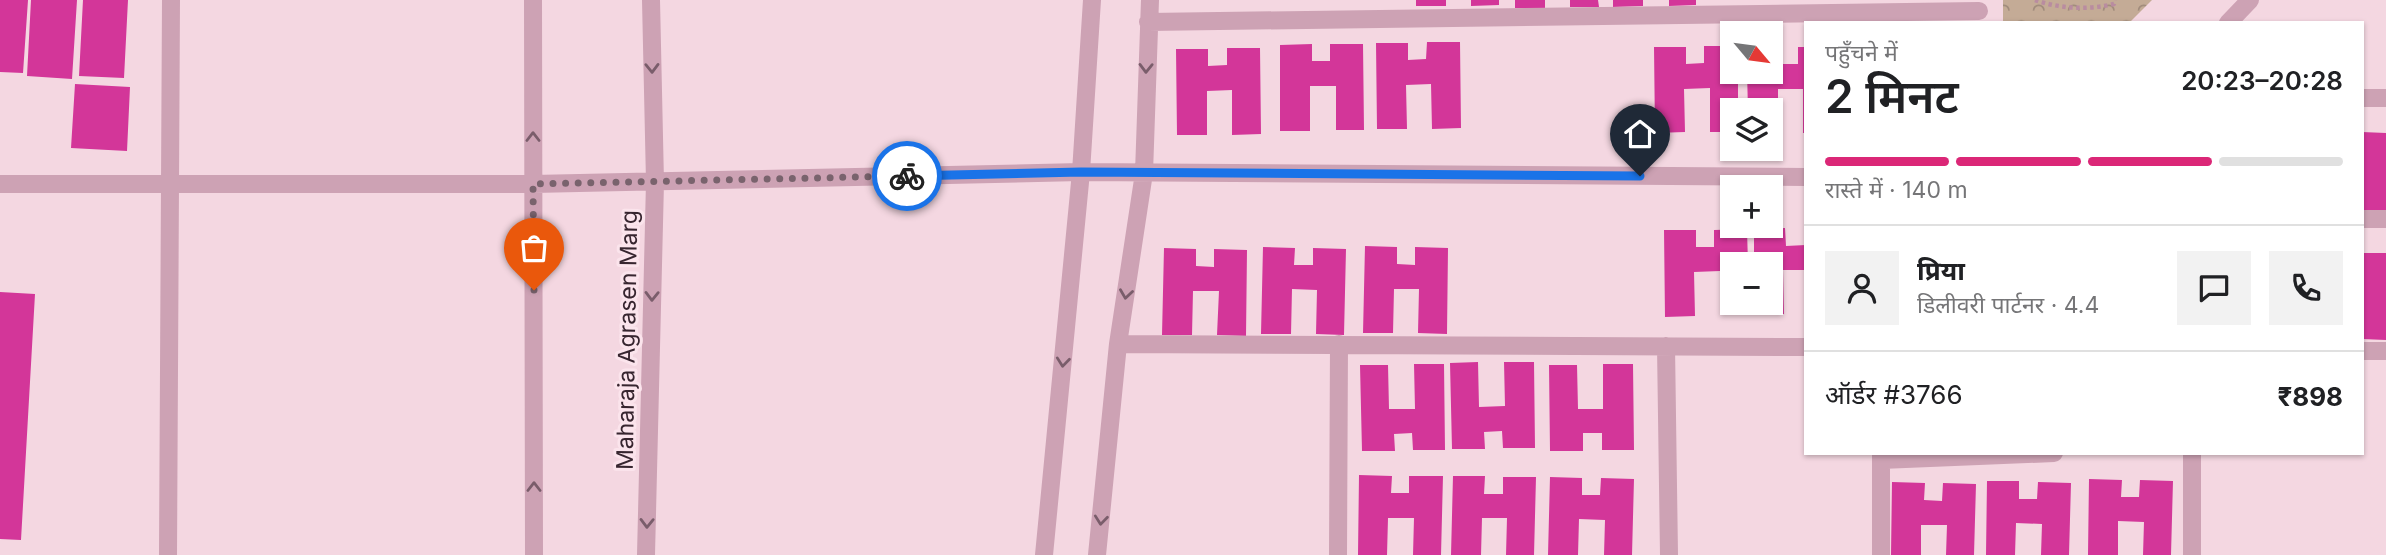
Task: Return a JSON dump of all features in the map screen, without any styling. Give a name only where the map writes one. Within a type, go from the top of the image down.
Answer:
[{"type":"street","points":[[167,555],[171,0]]},
{"type":"street","points":[[533,0],[534,555]]},
{"type":"street","name":"Maharaja Agrasen Marg","points":[[646,555],[655,183],[651,0]]},
{"type":"street","points":[[1044,555],[1081,172],[1092,0]]},
{"type":"street","points":[[1097,555],[1118,344],[1144,173],[1150,0]]},
{"type":"street","points":[[2230,21],[2250,0]]},
{"type":"street","points":[[1148,22],[1980,11]]},
{"type":"street","points":[[2364,98],[2386,98]]},
{"type":"street","points":[[0,184],[655,183],[1081,172],[1804,177]]},
{"type":"street","points":[[2364,219],[2386,219]]},
{"type":"street","points":[[1118,344],[1804,347]]},
{"type":"street","points":[[1338,555],[1339,344]]},
{"type":"street","points":[[1666,346],[1669,555]]},
{"type":"street","points":[[2364,351],[2386,351]]},
{"type":"street","points":[[1881,555],[1881,457],[1968,455]]},
{"type":"street","points":[[2192,455],[2192,555]]},
{"type":"path","points":[[2035,0],[2048,5],[2093,9],[2114,4],[2115,0]]},
{"type":"green space","points":[[2003,0],[2152,0],[2131,21],[2003,21]]},
{"type":"building","points":[[0,0],[28,0],[23,73],[0,72]]},
{"type":"building","points":[[31,0],[77,0],[72,79],[27,76]]},
{"type":"building","points":[[83,0],[128,0],[124,78],[79,76]]},
{"type":"building","points":[[1416,0],[1446,0],[1446,6],[1416,6]]},
{"type":"building","points":[[1471,0],[1499,0],[1499,5],[1471,6]]},
{"type":"building","points":[[1515,0],[1545,0],[1545,8],[1515,8]]},
{"type":"building","points":[[1570,0],[1598,0],[1599,7],[1570,7]]},
{"type":"building","points":[[1613,0],[1643,0],[1643,6],[1613,7]]},
{"type":"building","points":[[1669,0],[1696,0],[1696,5],[1669,6]]},
{"type":"building","points":[[1427,42],[1460,42],[1461,128],[1432,129],[1431,84],[1406,85],[1407,129],[1377,129],[1376,43],[1408,43],[1408,60],[1426,59]]},
{"type":"building","points":[[1312,44],[1312,61],[1330,61],[1330,44],[1363,44],[1364,130],[1336,130],[1336,86],[1310,86],[1310,131],[1280,131],[1280,45]]},
{"type":"building","points":[[1704,46],[1720,46],[1720,84],[1738,84],[1738,98],[1720,98],[1720,132],[1710,132],[1710,88],[1684,89],[1685,132],[1655,133],[1654,47],[1686,47],[1686,64],[1704,63]]},
{"type":"building","points":[[1798,47],[1804,47],[1804,133],[1803,89],[1778,89],[1778,98],[1748,98],[1747,84],[1783,84],[1783,64],[1798,64]]},
{"type":"building","points":[[1227,48],[1260,48],[1261,134],[1232,135],[1232,90],[1207,91],[1207,135],[1177,135],[1176,49],[1208,49],[1208,66],[1227,65]]},
{"type":"building","points":[[75,84],[130,87],[127,151],[71,148]]},
{"type":"building","points":[[2364,132],[2386,133],[2386,219],[2364,219]]},
{"type":"building","points":[[1785,228],[1786,246],[1804,245],[1804,270],[1783,270],[1783,252],[1754,252],[1754,238],[1783,238]]},
{"type":"building","points":[[1664,230],[1696,230],[1696,247],[1714,247],[1714,230],[1720,230],[1720,238],[1747,238],[1748,252],[1720,252],[1720,271],[1694,272],[1695,316],[1665,317]]},
{"type":"building","points":[[1365,246],[1397,247],[1397,264],[1415,265],[1415,247],[1448,248],[1447,334],[1418,333],[1419,289],[1394,289],[1393,333],[1363,333]]},
{"type":"building","points":[[1263,247],[1295,248],[1294,265],[1313,265],[1313,248],[1346,249],[1344,335],[1316,334],[1317,290],[1292,289],[1291,334],[1261,334]]},
{"type":"building","points":[[1164,248],[1196,249],[1196,266],[1214,267],[1214,249],[1247,250],[1246,336],[1217,335],[1219,291],[1193,291],[1192,335],[1162,335]]},
{"type":"building","points":[[2364,253],[2386,253],[2386,340],[2364,339]]},
{"type":"building","points":[[0,292],[35,294],[21,540],[0,539]]},
{"type":"building","points":[[1478,362],[1479,407],[1505,406],[1504,362],[1534,362],[1535,448],[1503,448],[1502,431],[1484,432],[1485,449],[1452,449],[1450,363]]},
{"type":"building","points":[[1414,364],[1444,364],[1445,450],[1413,450],[1412,433],[1394,434],[1395,451],[1362,451],[1360,365],[1388,365],[1389,409],[1415,409]]},
{"type":"building","points":[[1603,364],[1633,364],[1634,450],[1602,450],[1602,433],[1583,433],[1583,451],[1550,451],[1549,365],[1577,365],[1578,409],[1603,409]]},
{"type":"building","points":[[1359,475],[1392,476],[1391,493],[1409,493],[1409,476],[1443,476],[1441,555],[1413,555],[1414,518],[1388,518],[1387,555],[1358,555]]},
{"type":"building","points":[[1453,476],[1485,476],[1484,494],[1503,494],[1503,477],[1536,477],[1534,555],[1506,555],[1507,518],[1482,518],[1481,555],[1451,555]]},
{"type":"building","points":[[1550,477],[1582,478],[1582,495],[1600,495],[1601,478],[1634,479],[1632,555],[1604,555],[1605,520],[1579,519],[1578,555],[1548,555]]},
{"type":"building","points":[[2089,479],[2122,480],[2121,497],[2139,497],[2140,480],[2173,481],[2171,555],[2143,555],[2144,522],[2118,521],[2118,555],[2088,555]]},
{"type":"building","points":[[1987,481],[2019,481],[2019,499],[2037,499],[2038,482],[2071,483],[2069,555],[2041,555],[2042,524],[2016,523],[2015,555],[1986,555]]},
{"type":"building","points":[[1892,482],[1925,483],[1924,500],[1942,501],[1943,483],[1976,484],[1974,555],[1946,555],[1947,525],[1921,525],[1921,555],[1891,555]]},
{"type":"way so far","points":[[534,290],[533,184],[907,176]]},
{"type":"route","points":[[907,176],[1081,172],[1640,176]]}]
